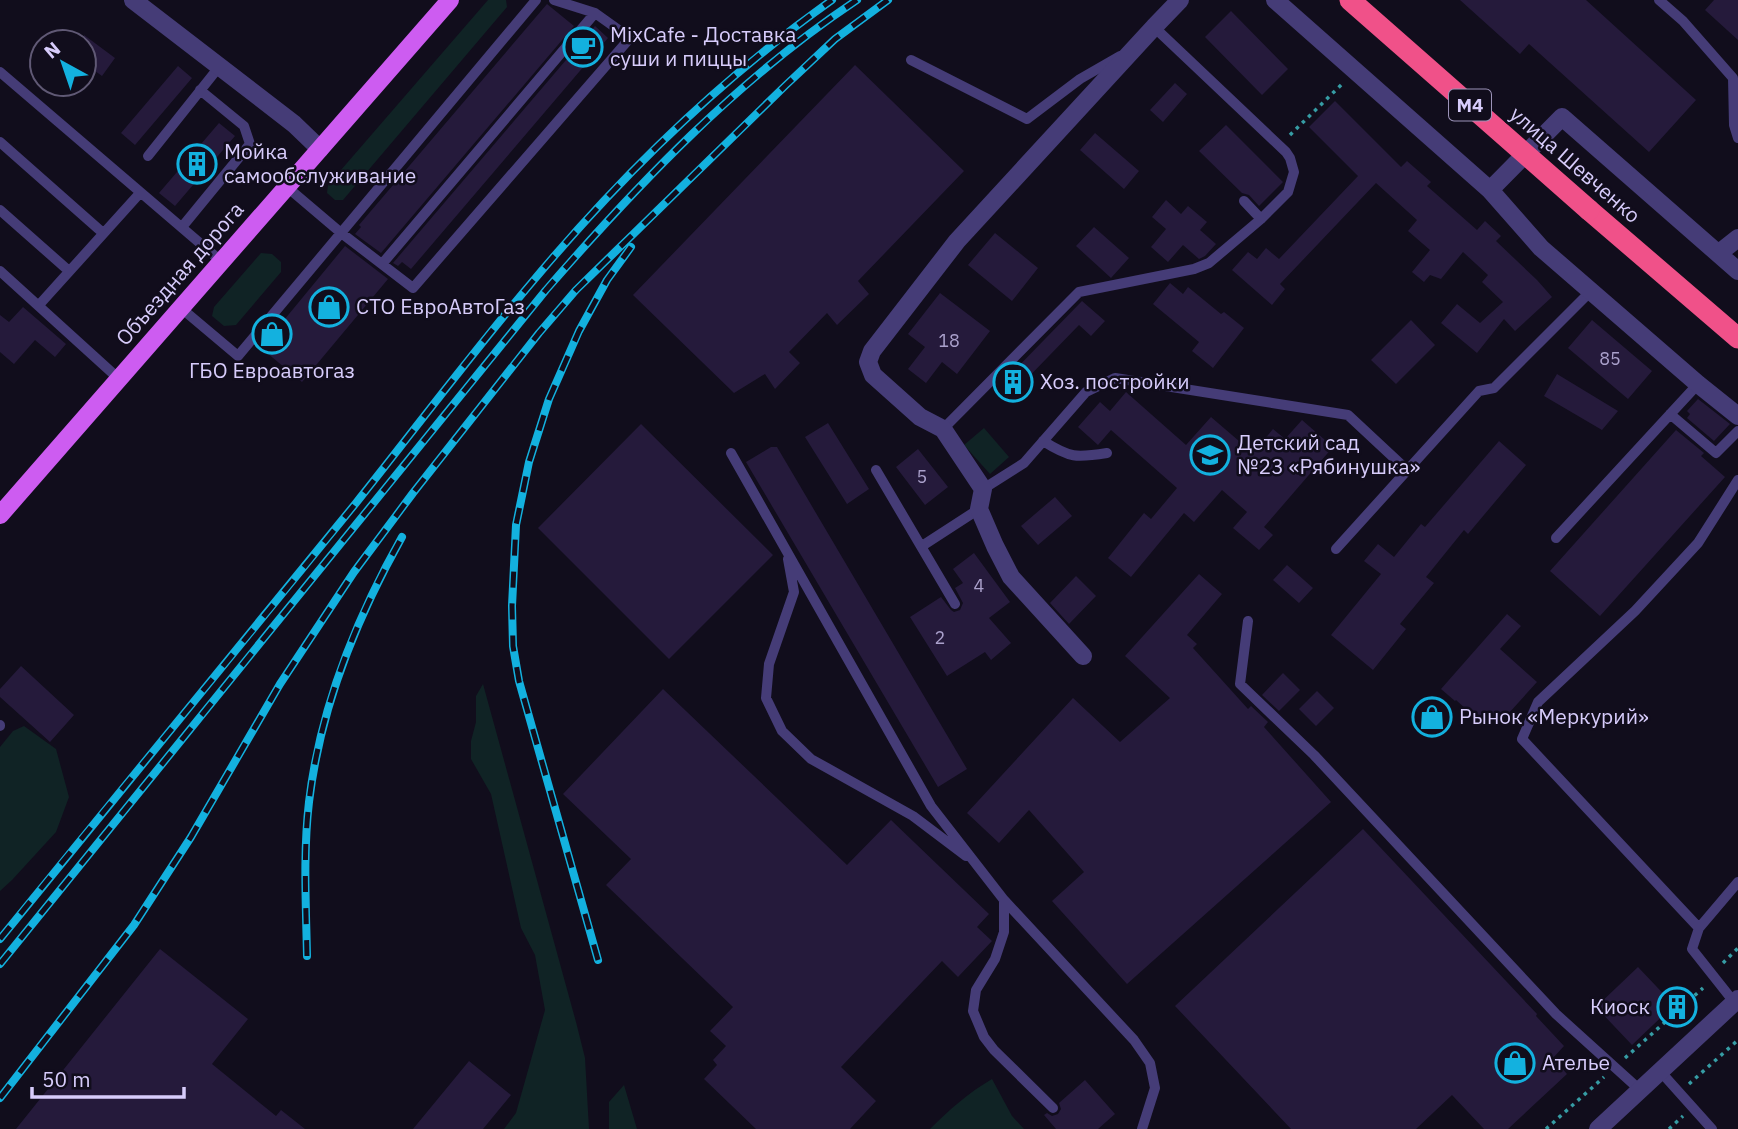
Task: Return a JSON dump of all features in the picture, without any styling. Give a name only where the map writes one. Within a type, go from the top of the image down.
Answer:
[{"type":"highway","name":"улица Шевченко","points":[[1350,0],[1738,338]]},
{"type":"main road","name":"Объездная дорога","points":[[0,515],[450,0]]},
{"type":"street","points":[[132,0],[294,124],[320,149]]},
{"type":"street","points":[[1083,656],[1011,577],[979,509],[983,489],[943,429],[920,417],[873,375],[868,362],[872,351],[957,241],[1180,0]]},
{"type":"street","points":[[1275,0],[1490,190],[1541,248],[1738,416]]},
{"type":"street","points":[[1490,190],[1562,117],[1738,271]]},
{"type":"street","points":[[1719,253],[1738,238]]},
{"type":"street","points":[[1598,1129],[1736,1000]]},
{"type":"lane","points":[[181,308],[237,356],[536,0]]},
{"type":"lane","points":[[287,187],[413,288],[630,38],[595,13],[554,0]]},
{"type":"lane","points":[[1659,0],[1684,21],[1732,78],[1734,125],[1738,138]]},
{"type":"lane","points":[[382,264],[595,13]]},
{"type":"lane","points":[[943,429],[1079,292],[1194,269],[1209,263],[1288,192],[1294,172],[1290,158],[1154,27]]},
{"type":"lane","points":[[911,60],[1027,119],[1080,79],[1135,48]]},
{"type":"lane","points":[[148,156],[219,67]]},
{"type":"lane","points":[[0,72],[222,262]]},
{"type":"lane","points":[[182,227],[250,144],[244,126],[200,90]]},
{"type":"lane","points":[[0,142],[103,233]]},
{"type":"lane","points":[[38,305],[140,192]]},
{"type":"lane","points":[[1244,201],[1261,219]]},
{"type":"lane","points":[[0,210],[69,271]]},
{"type":"lane","points":[[0,271],[119,379]]},
{"type":"lane","points":[[1336,549],[1479,391],[1494,388],[1590,292]]},
{"type":"lane","points":[[983,489],[1024,463],[1086,392],[1115,378],[1348,415],[1407,470]]},
{"type":"lane","points":[[1556,538],[1698,384]]},
{"type":"lane","points":[[1670,414],[1716,453],[1738,431]]},
{"type":"lane","points":[[1043,441],[1060,452],[1080,457],[1107,453]]},
{"type":"lane","points":[[732,453],[931,807],[1004,900],[1135,1040],[1150,1063],[1155,1088],[1142,1129]]},
{"type":"lane","points":[[876,470],[955,604]]},
{"type":"lane","points":[[1699,928],[1522,738],[1538,702],[1635,611],[1698,543],[1738,480]]},
{"type":"lane","points":[[922,546],[979,509]]},
{"type":"lane","points":[[786,550],[794,592],[769,664],[766,698],[782,731],[811,759],[914,816],[980,867]]},
{"type":"lane","points":[[1248,621],[1240,684],[1314,755],[1547,1005],[1640,1090]]},
{"type":"lane","points":[[1736,1000],[1692,949],[1699,928],[1738,882]]},
{"type":"lane","points":[[1004,900],[1004,932],[995,959],[976,990],[973,1011],[984,1037],[994,1050],[1053,1108]]},
{"type":"lane","points":[[1660,1071],[1712,1129]]},
{"type":"path","points":[[1279,145],[1343,82]]},
{"type":"path","points":[[1546,1129],[1701,990],[1711,974],[1738,948]]},
{"type":"path","points":[[1680,1093],[1738,1040]]},
{"type":"green space","points":[[488,0],[506,0],[507,7],[343,200],[335,200],[327,193],[328,185]]},
{"type":"green space","points":[[261,253],[272,254],[281,262],[281,272],[236,325],[224,326],[212,316],[214,307]]},
{"type":"green space","points":[[984,428],[1009,457],[990,474],[964,445]]},
{"type":"green space","points":[[483,684],[585,1058],[589,1129],[504,1129],[516,1113],[545,1010],[535,955],[521,928],[491,794],[471,759],[476,696]]},
{"type":"green space","points":[[24,726],[56,749],[69,797],[56,832],[0,891],[0,747],[13,731]]},
{"type":"green space","points":[[992,1079],[1012,1116],[1024,1129],[930,1129],[959,1102]]},
{"type":"green space","points":[[624,1085],[637,1129],[609,1129],[609,1102]]},
{"type":"building","points":[[1460,0],[1586,0],[1696,100],[1649,152],[1529,44],[1520,54]]},
{"type":"building","points":[[1714,0],[1738,0],[1738,40],[1705,10]]},
{"type":"building","points":[[547,4],[574,26],[381,253],[355,234],[361,227],[359,225]]},
{"type":"building","points":[[1231,11],[1288,69],[1262,95],[1205,37]]},
{"type":"building","points":[[595,26],[608,38],[411,269],[402,262],[398,266],[393,263]]},
{"type":"building","points":[[98,45],[115,58],[102,76],[98,73]]},
{"type":"building","points":[[855,65],[964,171],[858,281],[869,294],[837,325],[827,313],[789,352],[800,363],[775,389],[765,374],[734,393],[633,295]]},
{"type":"building","points":[[178,66],[192,78],[135,145],[121,133]]},
{"type":"building","points":[[1175,83],[1187,94],[1163,122],[1150,110]]},
{"type":"building","points":[[1335,101],[1401,167],[1407,161],[1431,182],[1427,186],[1477,230],[1485,221],[1501,236],[1496,241],[1552,297],[1515,331],[1504,319],[1477,353],[1441,323],[1457,304],[1480,323],[1503,302],[1482,282],[1488,275],[1463,252],[1441,279],[1430,275],[1424,282],[1412,272],[1430,250],[1408,231],[1417,220],[1376,183],[1280,284],[1285,289],[1272,305],[1232,270],[1248,252],[1257,259],[1266,248],[1279,259],[1358,176],[1309,127]]},
{"type":"building","name":"Мойка самообслуживание","points":[[219,123],[235,136],[175,206],[159,193]]},
{"type":"building","points":[[1226,125],[1283,182],[1259,206],[1199,151]]},
{"type":"building","points":[[1095,133],[1139,171],[1124,189],[1080,150]]},
{"type":"building","points":[[1166,200],[1181,214],[1188,206],[1207,222],[1200,230],[1216,244],[1205,256],[1199,259],[1183,245],[1168,262],[1151,247],[1166,229],[1152,217]]},
{"type":"building","points":[[1094,227],[1129,258],[1111,278],[1076,246]]},
{"type":"building","points":[[995,233],[1038,268],[1012,301],[968,265]]},
{"type":"building","name":"СТО ЕвроАвтоГаз","points":[[345,246],[388,279],[302,382],[261,348]]},
{"type":"building","points":[[1170,283],[1183,294],[1188,287],[1221,314],[1224,312],[1244,328],[1213,368],[1192,351],[1199,342],[1153,304]]},
{"type":"building","points":[[940,293],[990,331],[957,374],[942,362],[926,383],[908,369],[925,347],[908,334]]},
{"type":"building","points":[[1082,301],[1105,321],[1091,336],[1079,325],[1016,390],[1005,380]]},
{"type":"building","points":[[23,307],[66,344],[55,357],[35,340],[14,364],[0,352],[0,315],[9,322]]},
{"type":"building","points":[[1411,320],[1435,345],[1396,384],[1371,360]]},
{"type":"building","points":[[1592,320],[1652,371],[1628,399],[1568,348]]},
{"type":"building","points":[[1557,374],[1618,411],[1602,430],[1544,396]]},
{"type":"building","points":[[1126,392],[1186,445],[1211,417],[1253,453],[1273,429],[1285,439],[1302,420],[1333,447],[1264,527],[1273,535],[1259,550],[1233,528],[1247,512],[1222,490],[1194,522],[1184,513],[1131,577],[1108,558],[1144,513],[1151,519],[1177,488],[1111,430],[1098,445],[1078,427],[1100,402],[1110,411]]},
{"type":"building","points":[[1698,399],[1730,424],[1714,441],[1687,418],[1690,414],[1687,411]]},
{"type":"building","points":[[828,423],[869,489],[847,504],[805,437]]},
{"type":"building","points":[[641,424],[773,555],[669,659],[538,528]]},
{"type":"building","points":[[1676,430],[1704,453],[1701,456],[1725,477],[1600,616],[1550,571]]},
{"type":"building","points":[[1499,441],[1526,465],[1468,534],[1464,530],[1426,577],[1434,583],[1400,624],[1406,629],[1373,670],[1331,635],[1381,574],[1364,561],[1378,544],[1394,557],[1421,524],[1425,527]]},
{"type":"building","points":[[771,447],[777,447],[967,769],[938,787],[746,462]]},
{"type":"building","points":[[918,449],[948,487],[925,505],[896,467]]},
{"type":"building","points":[[1055,497],[1072,516],[1038,545],[1021,526]]},
{"type":"building","points":[[974,553],[1010,602],[989,618],[1011,643],[991,660],[985,652],[947,676],[910,617],[941,597],[951,610],[960,610],[963,603],[955,588],[963,583],[953,569]]},
{"type":"building","points":[[1287,565],[1313,588],[1299,603],[1273,580]]},
{"type":"building","points":[[1199,574],[1222,594],[1187,635],[1197,644],[1193,648],[1248,709],[1251,706],[1268,722],[1264,727],[1331,802],[1127,984],[1052,901],[1084,872],[1029,810],[999,843],[967,813],[1073,698],[1120,742],[1170,698],[1125,656]]},
{"type":"building","points":[[1076,576],[1096,596],[1069,624],[1050,603]]},
{"type":"building","points":[[1507,614],[1521,626],[1500,649],[1537,682],[1499,724],[1485,711],[1478,720],[1441,689]]},
{"type":"building","points":[[21,666],[74,715],[50,742],[0,697],[0,689]]},
{"type":"building","points":[[1283,673],[1300,690],[1279,711],[1262,695]]},
{"type":"building","points":[[663,689],[847,865],[891,820],[989,914],[977,927],[992,941],[958,977],[942,961],[841,1067],[876,1101],[850,1129],[756,1129],[704,1079],[717,1065],[713,1060],[726,1046],[710,1031],[733,1007],[606,885],[631,859],[563,794]]},
{"type":"building","points":[[1317,691],[1334,708],[1316,726],[1299,709]]},
{"type":"building","points":[[1363,829],[1564,1046],[1553,1058],[1567,1074],[1508,1129],[1484,1129],[1452,1095],[1416,1129],[1291,1129],[1175,1006]]},
{"type":"building","points":[[160,949],[248,1019],[212,1064],[276,1116],[281,1110],[305,1129],[16,1129]]},
{"type":"building","points":[[1638,967],[1674,1005],[1632,1045],[1596,1007]]},
{"type":"building","points":[[469,1061],[511,1095],[483,1129],[413,1129]]},
{"type":"building","points":[[1085,1080],[1115,1114],[1098,1129],[1056,1129],[1044,1115],[1058,1114],[1061,1109],[1059,1103]]},
{"type":"railway","points":[[0,939],[567,242],[637,167],[711,96],[750,62],[832,0]]},
{"type":"railway","points":[[0,964],[581,250],[654,172],[731,98],[813,31],[857,0]]},
{"type":"railway","points":[[0,1098],[134,925],[191,837],[280,684],[354,572],[539,333],[576,290],[786,85],[835,39],[888,0]]},
{"type":"railway","points":[[598,960],[519,681],[513,646],[512,606],[516,525],[529,462],[549,399],[579,331],[607,280],[631,247]]},
{"type":"railway","points":[[307,956],[306,840],[314,767],[342,665],[355,632],[402,537]]},
{"type":"place","name":"MixCafe - Доставка суши и пиццы","points":[[583,47]]},
{"type":"place","name":"Мойка самообслуживание","points":[[197,164]]},
{"type":"place","name":"СТО ЕвроАвтоГаз","points":[[329,307]]},
{"type":"place","name":"ГБО Евроавтогаз","points":[[272,334]]},
{"type":"place","name":"Хоз. постройки","points":[[1013,382]]},
{"type":"place","name":"Детский сад №23 «Рябинушка»","points":[[1210,455]]},
{"type":"place","name":"Рынок «Меркурий»","points":[[1432,717]]},
{"type":"place","name":"Киоск","points":[[1677,1007]]},
{"type":"place","name":"Ателье","points":[[1515,1063]]}]
